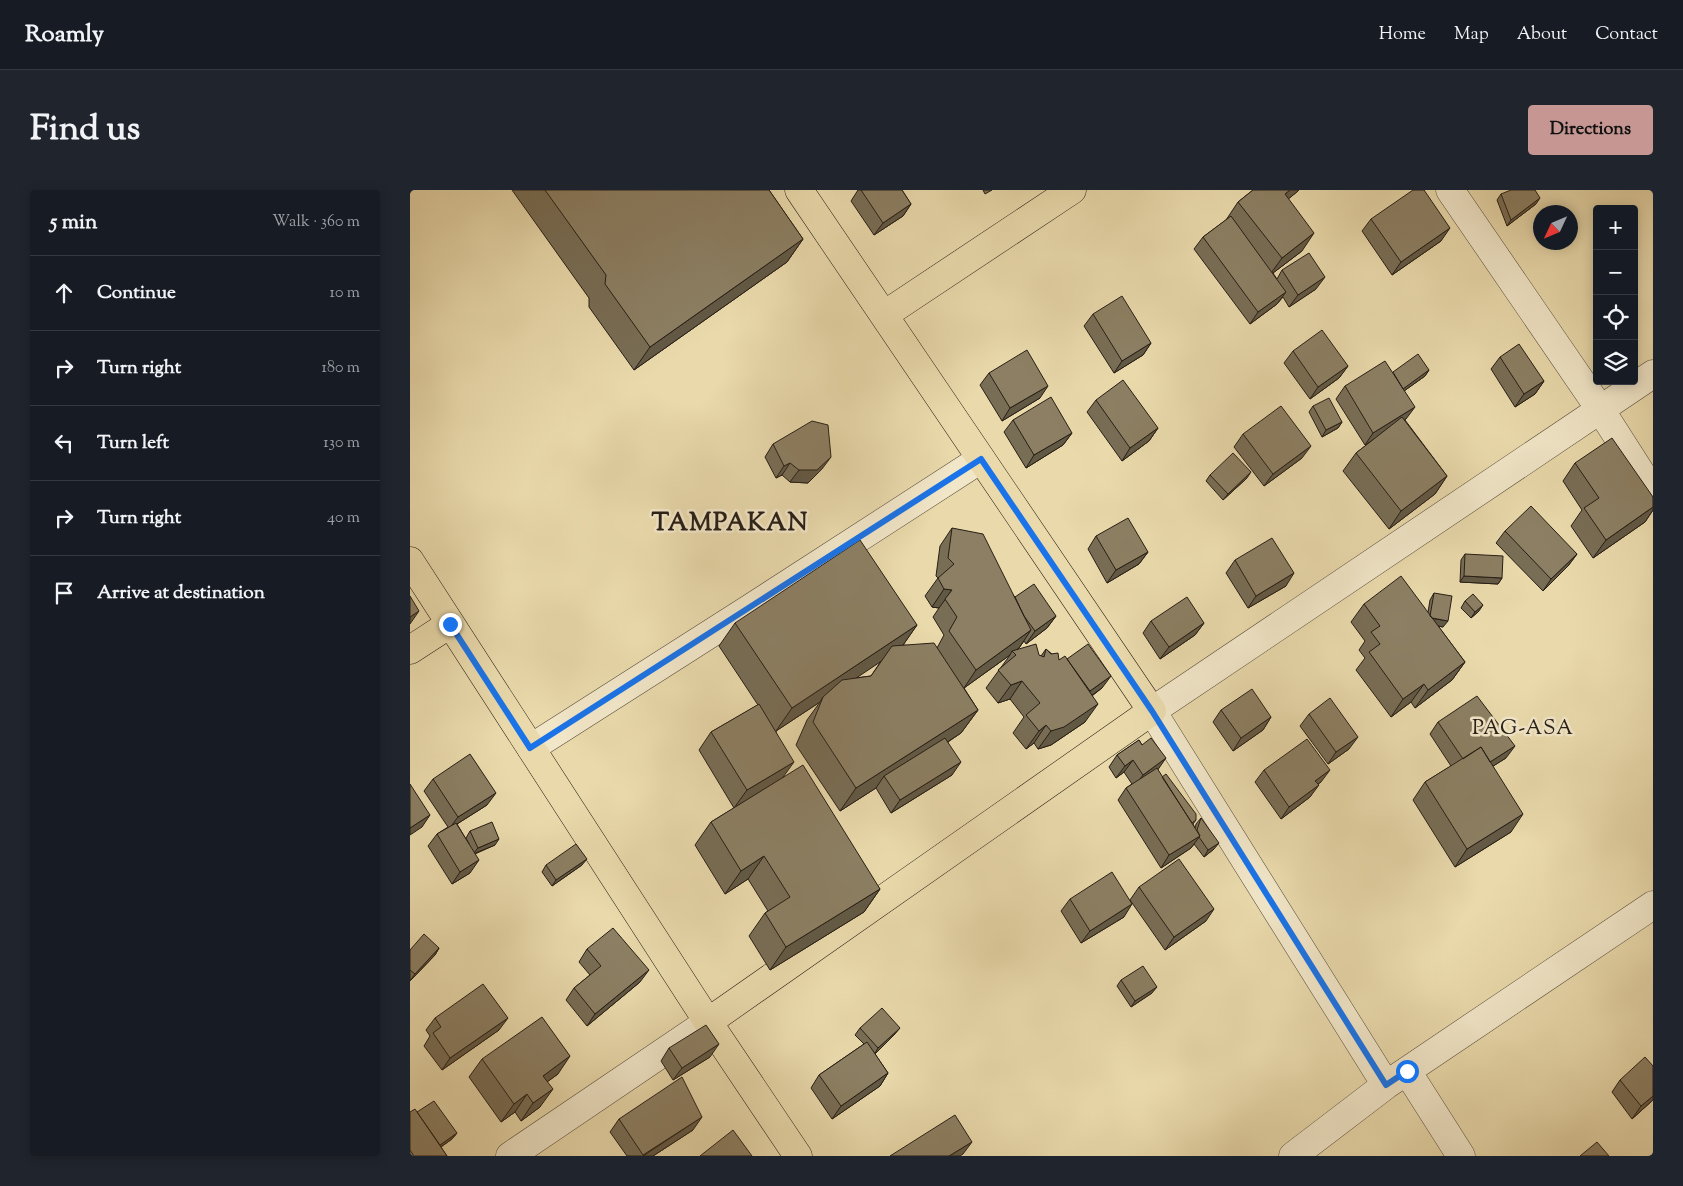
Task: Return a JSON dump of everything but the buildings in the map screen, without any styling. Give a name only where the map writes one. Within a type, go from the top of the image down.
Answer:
[{"type":"main road","points":[[708,1022],[1152,711],[799,190]]},
{"type":"main road","points":[[884,315],[1072,190]]},
{"type":"main road","points":[[410,561],[708,1022],[798,1156]]},
{"type":"main road","points":[[410,650],[450,624]]},
{"type":"street","points":[[1450,190],[1600,409],[1653,492]]},
{"type":"street","points":[[1461,1156],[1397,1078],[1152,711],[1653,374]]},
{"type":"street","points":[[530,748],[981,459]]},
{"type":"street","points":[[1293,1156],[1397,1078],[1653,905]]},
{"type":"street","points":[[510,1156],[708,1022]]},
{"type":"district","name":"TAMPAKAN","points":[[730,524]]},
{"type":"district","name":"PAG-ASA","points":[[1523,729]]},
{"type":"route","points":[[450,624],[530,748],[981,459],[1152,711],[1386,1085],[1407,1071]]}]
